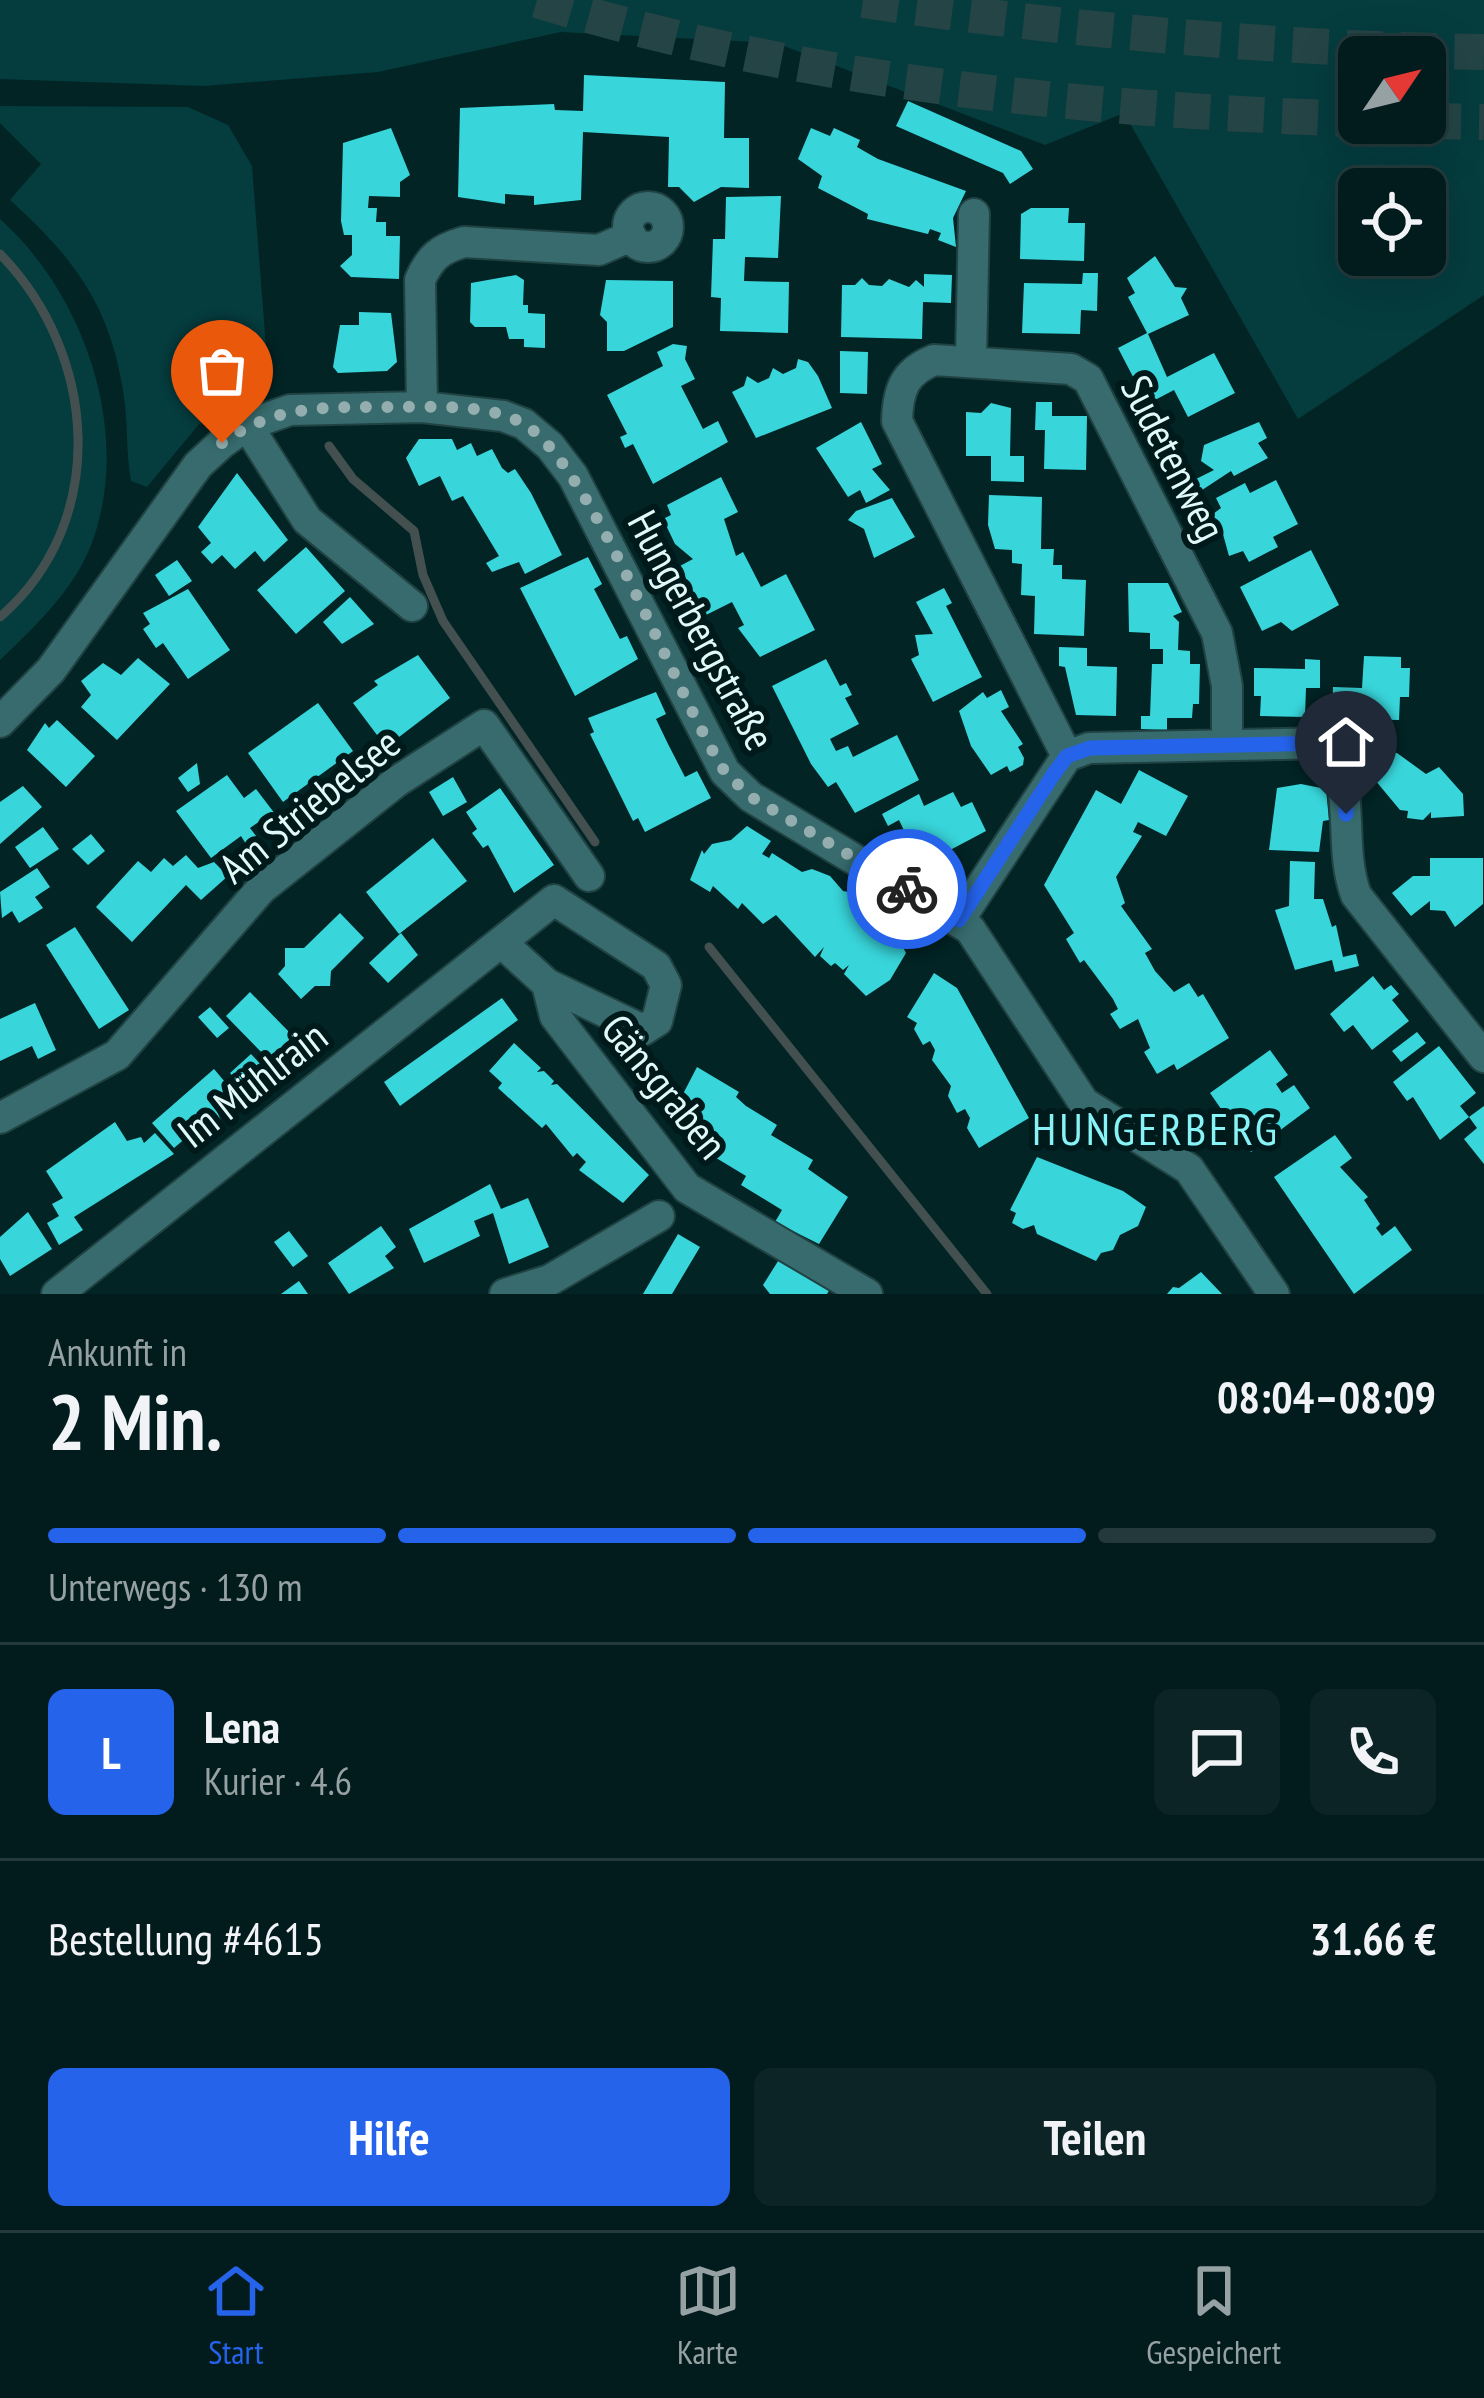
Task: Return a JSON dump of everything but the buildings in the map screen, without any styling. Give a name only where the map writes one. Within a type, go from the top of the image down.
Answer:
[{"type":"street","points":[[971,360],[974,214]]},
{"type":"street","points":[[422,407],[420,280],[443,248],[464,242],[598,250],[631,236]]},
{"type":"street","name":"Sudetenweg","points":[[1067,756],[897,421],[903,382],[916,368],[934,360],[1071,370],[1088,379],[1217,633],[1227,686],[1227,745]]},
{"type":"street","name":"Hungerbergstraße","points":[[0,722],[51,670],[198,465],[248,424],[308,407],[422,407],[503,416],[524,424],[550,446],[573,476],[725,772],[751,797],[959,920],[982,945],[1084,1103],[1189,1169],[1274,1294]]},
{"type":"street","points":[[248,424],[307,520],[412,606]]},
{"type":"street","name":"Am Striebelsee","points":[[0,1118],[117,1055],[261,889],[396,782],[484,725],[589,876]]},
{"type":"street","points":[[959,920],[1067,756],[1090,748],[1329,743],[1345,784],[1349,878],[1356,895],[1482,1053]]},
{"type":"street","name":"Im Mühlrain","points":[[57,1294],[554,900],[656,966],[667,985],[657,1022],[643,1030],[547,984],[502,943]]},
{"type":"street","name":"Gänsgraben","points":[[547,984],[555,1016],[687,1187],[866,1294]]},
{"type":"street","points":[[505,1294],[550,1280],[658,1216]]},
{"type":"shaded area","points":[[0,0],[1484,0],[1484,295],[1298,419],[1124,113],[1045,145],[776,43],[561,32],[378,72],[204,86],[0,79]]},
{"type":"shaded area","points":[[0,106],[188,107],[228,125],[252,166],[269,386],[205,417],[147,487],[131,481],[124,397],[100,311],[72,265],[10,200],[41,164],[0,123]]},
{"type":"shaded area","points":[[0,219],[29,249],[76,323],[92,365],[107,452],[104,495],[87,555],[55,604],[0,660]]},
{"type":"waterway","points":[[0,254],[32,294],[57,339],[72,387],[78,437],[74,486],[60,534],[36,578],[0,617]]},
{"type":"waterway","points":[[329,446],[353,479],[414,531],[423,575],[443,621],[595,842]]},
{"type":"waterway","points":[[709,947],[987,1294]]},
{"type":"tunnel","points":[[537,0],[739,52],[944,87],[1151,108],[1338,118]]},
{"type":"tunnel","points":[[863,0],[1172,36],[1484,52]]},
{"type":"tunnel","points":[[1446,121],[1484,122]]},
{"type":"way so far","points":[[222,443],[248,424],[308,407],[422,407],[503,416],[524,424],[550,446],[573,476],[725,772],[751,797],[907,889]]},
{"type":"district","name":"HUNGERBERG","points":[[1156,1128]]},
{"type":"route","points":[[907,889],[959,920],[1067,756],[1090,748],[1329,743],[1345,784],[1346,814]]}]
